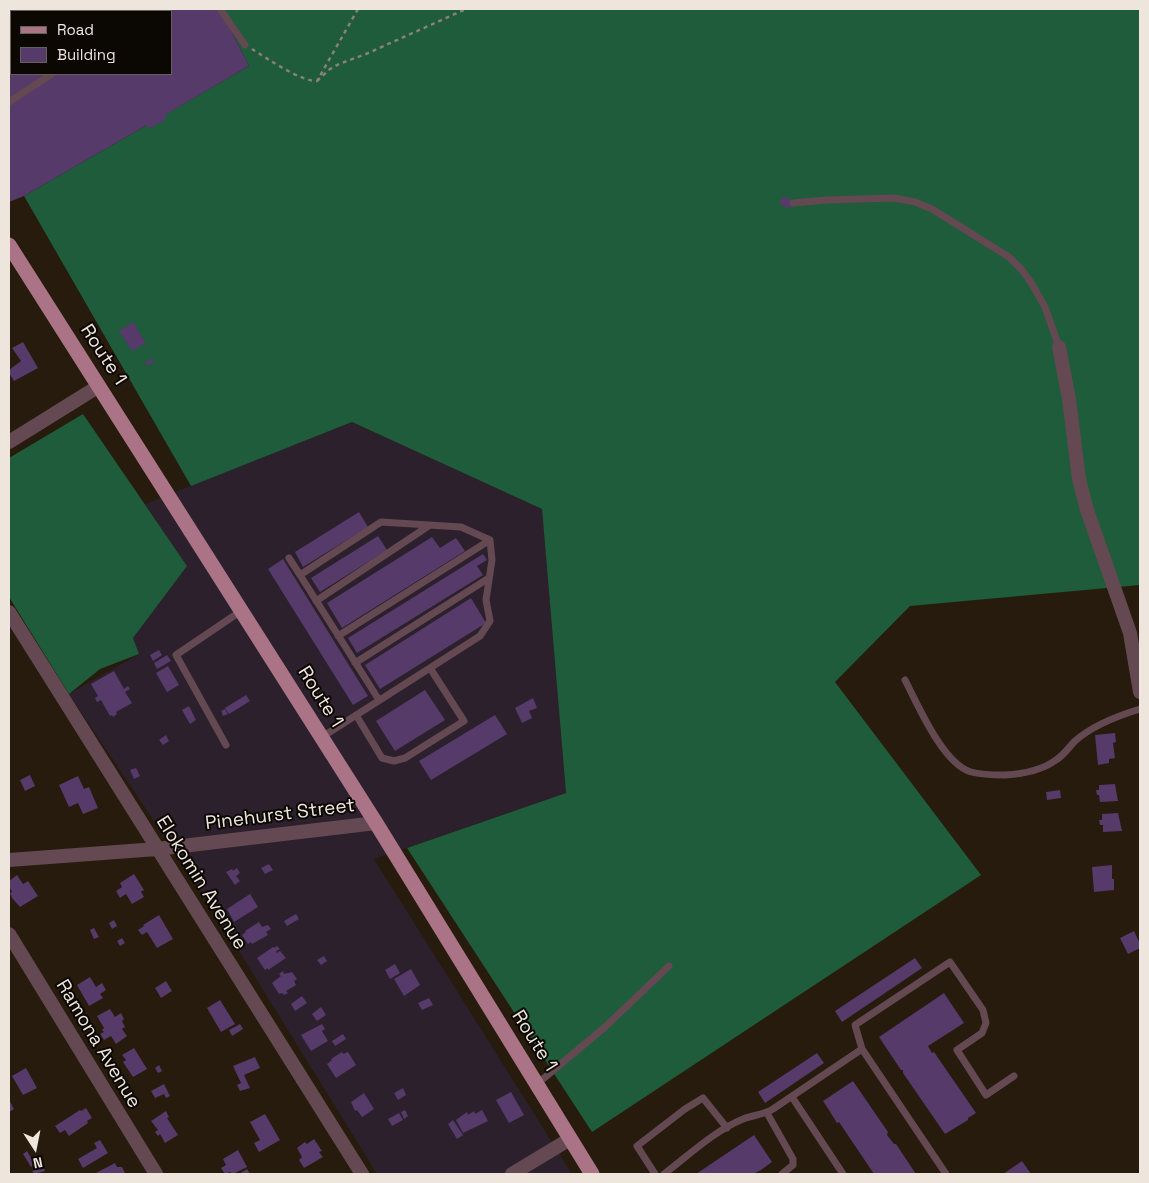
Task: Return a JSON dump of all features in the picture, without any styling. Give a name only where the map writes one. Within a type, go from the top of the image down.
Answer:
[{"type":"main road","name":"Route 1","points":[[9,245],[376,823],[592,1174]]},
{"type":"street","points":[[1059,347],[1069,399],[1079,479],[1130,633],[1136,658],[1140,692]]},
{"type":"street","points":[[9,442],[99,386]]},
{"type":"street","name":"Elokomin Avenue","points":[[9,612],[362,1174]]},
{"type":"street","name":"Pinehurst Street","points":[[9,860],[157,849],[376,823]]},
{"type":"street","name":"Ramona Avenue","points":[[9,934],[156,1174]]},
{"type":"street","points":[[512,1174],[570,1139]]},
{"type":"lane","points":[[220,9],[245,45]]},
{"type":"lane","points":[[9,102],[50,75]]},
{"type":"lane","points":[[793,203],[894,198],[914,202],[932,209],[1009,257],[1022,270],[1045,307],[1059,347]]},
{"type":"lane","points":[[300,575],[381,522],[462,527],[490,540]]},
{"type":"lane","points":[[316,602],[430,525]]},
{"type":"lane","points":[[322,737],[480,636],[490,621],[486,600],[492,560],[490,540]]},
{"type":"lane","points":[[338,636],[490,540]]},
{"type":"lane","points":[[288,558],[379,700]]},
{"type":"lane","points":[[355,663],[489,578]]},
{"type":"lane","points":[[226,745],[176,655],[241,610]]},
{"type":"lane","points":[[356,715],[382,758],[387,760],[405,758],[464,721],[430,668]]},
{"type":"lane","points":[[905,680],[944,750],[970,772],[992,775],[1016,775],[1045,767],[1065,753],[1081,736],[1099,725],[1118,716],[1140,710]]},
{"type":"lane","points":[[946,1174],[862,1049],[855,1025],[950,962],[983,1010],[986,1023],[982,1033],[957,1050],[986,1095],[1014,1076]]},
{"type":"lane","points":[[537,1084],[605,1027],[669,966]]},
{"type":"lane","points":[[664,1174],[717,1134],[744,1119],[767,1113],[862,1049]]},
{"type":"lane","points":[[792,1097],[842,1174]]},
{"type":"lane","points":[[654,1174],[637,1146],[685,1109],[703,1098],[727,1128]]},
{"type":"lane","points":[[767,1113],[793,1159],[793,1165],[782,1174]]},
{"type":"path","points":[[317,81],[358,9]]},
{"type":"path","points":[[245,45],[295,74],[312,81],[317,81],[330,69],[339,64],[366,54],[466,9]]},
{"type":"shaded area","points":[[352,422],[542,509],[566,793],[374,859],[572,1174],[377,1174],[216,914],[69,694],[139,654],[133,638],[187,566],[145,504]]},
{"type":"green space","points":[[220,9],[1140,9],[1140,585],[910,606],[835,682],[981,875],[592,1132],[407,848],[566,793],[542,509],[352,422],[191,486],[24,196],[249,66]]},
{"type":"green space","points":[[83,414],[187,566],[133,638],[139,654],[100,669],[69,694],[9,597],[9,458]]},
{"type":"building","points":[[9,9],[220,9],[249,66],[165,115],[167,119],[149,129],[147,125],[24,196],[9,202]]},
{"type":"building","points":[[783,196],[794,201],[790,209],[779,204]]},
{"type":"building","points":[[133,322],[146,343],[132,351],[119,331]]},
{"type":"building","points":[[23,342],[38,368],[14,381],[9,370],[21,361],[12,348]]},
{"type":"building","points":[[152,358],[154,362],[147,366],[145,363]]},
{"type":"building","points":[[359,512],[368,527],[303,567],[295,552]]},
{"type":"building","points":[[378,536],[387,550],[320,592],[311,578]]},
{"type":"building","points":[[432,537],[440,548],[456,538],[465,551],[342,628],[327,603]]},
{"type":"building","points":[[483,554],[487,560],[477,566],[483,575],[357,653],[348,638]]},
{"type":"building","points":[[283,559],[368,696],[353,705],[268,569]]},
{"type":"building","points":[[471,598],[486,623],[380,689],[365,665]]},
{"type":"building","points":[[159,650],[162,655],[153,661],[150,655]]},
{"type":"building","points":[[167,655],[171,661],[157,669],[154,663]]},
{"type":"building","points":[[168,666],[179,685],[167,692],[156,673]]},
{"type":"building","points":[[114,671],[124,689],[128,686],[130,689],[125,692],[132,703],[116,712],[117,714],[113,717],[112,715],[110,716],[101,700],[97,702],[95,698],[98,696],[91,684]]},
{"type":"building","points":[[425,690],[445,720],[395,751],[376,721]]},
{"type":"building","points":[[246,695],[250,701],[229,714],[225,708]]},
{"type":"building","points":[[533,698],[537,708],[529,711],[532,718],[522,723],[515,708]]},
{"type":"building","points":[[189,706],[196,720],[190,724],[182,710]]},
{"type":"building","points":[[225,709],[228,714],[223,716],[221,711]]},
{"type":"building","points":[[495,715],[507,734],[431,780],[419,761]]},
{"type":"building","points":[[1115,733],[1116,742],[1113,743],[1115,758],[1109,759],[1109,763],[1098,765],[1095,735]]},
{"type":"building","points":[[166,735],[169,741],[163,745],[159,740]]},
{"type":"building","points":[[136,768],[140,776],[134,779],[130,770]]},
{"type":"building","points":[[30,775],[35,786],[25,791],[20,780]]},
{"type":"building","points":[[78,776],[84,789],[89,787],[98,808],[83,814],[78,803],[69,807],[59,785]]},
{"type":"building","points":[[1115,784],[1118,801],[1100,802],[1096,790],[1099,790],[1099,785]]},
{"type":"building","points":[[1060,790],[1061,798],[1047,800],[1046,792]]},
{"type":"building","points":[[1118,813],[1122,831],[1103,832],[1103,825],[1100,825],[1099,820],[1102,820],[1102,814]]},
{"type":"building","points":[[269,864],[273,870],[265,874],[261,868]]},
{"type":"building","points":[[1112,865],[1114,890],[1094,892],[1092,867]]},
{"type":"building","points":[[237,868],[240,873],[236,876],[240,881],[235,885],[226,872]]},
{"type":"building","points":[[134,874],[144,890],[141,892],[144,897],[132,904],[126,894],[120,898],[116,891],[122,887],[120,883]]},
{"type":"building","points":[[17,875],[23,884],[28,881],[38,896],[20,907],[12,898],[9,886],[9,881]]},
{"type":"building","points":[[250,894],[258,907],[234,922],[227,909]]},
{"type":"building","points":[[296,914],[299,919],[287,926],[284,921]]},
{"type":"building","points":[[159,915],[173,939],[157,948],[147,932],[142,935],[138,930]]},
{"type":"building","points":[[114,920],[117,926],[112,929],[109,923]]},
{"type":"building","points":[[259,922],[262,927],[268,925],[271,929],[266,932],[268,935],[252,944],[251,942],[248,944],[242,935]]},
{"type":"building","points":[[94,928],[99,937],[94,939],[90,930]]},
{"type":"building","points":[[1134,931],[1140,948],[1128,954],[1120,938]]},
{"type":"building","points":[[122,938],[125,943],[120,946],[117,941]]},
{"type":"building","points":[[277,946],[280,949],[276,951],[277,953],[280,951],[286,958],[265,970],[257,958]]},
{"type":"building","points":[[324,956],[327,961],[321,965],[317,960]]},
{"type":"building","points":[[915,958],[922,968],[842,1022],[835,1011]]},
{"type":"building","points":[[395,964],[400,973],[390,979],[385,970]]},
{"type":"building","points":[[411,969],[420,985],[404,996],[394,979]]},
{"type":"building","points":[[283,971],[284,974],[292,972],[297,979],[294,981],[296,985],[286,991],[288,993],[284,995],[282,993],[279,994],[272,983],[281,976],[279,974]]},
{"type":"building","points":[[90,977],[96,987],[102,983],[106,990],[100,994],[103,998],[89,1006],[77,985]]},
{"type":"building","points":[[166,981],[172,991],[161,998],[155,988]]},
{"type":"building","points":[[944,993],[964,1023],[928,1046],[976,1113],[945,1134],[879,1037]]},
{"type":"building","points":[[302,996],[307,1003],[295,1011],[291,1004]]},
{"type":"building","points":[[429,998],[433,1005],[422,1010],[418,1003]]},
{"type":"building","points":[[220,1000],[235,1024],[221,1032],[207,1008]]},
{"type":"building","points":[[321,1007],[326,1015],[317,1021],[312,1014]]},
{"type":"building","points":[[110,1009],[115,1017],[121,1013],[125,1027],[122,1029],[127,1036],[116,1044],[111,1036],[104,1040],[100,1034],[104,1032],[102,1030],[104,1028],[97,1016]]},
{"type":"building","points":[[240,1024],[243,1029],[232,1036],[229,1030]]},
{"type":"building","points":[[322,1024],[325,1029],[322,1031],[328,1041],[311,1051],[301,1035]]},
{"type":"building","points":[[343,1034],[346,1039],[335,1046],[332,1041]]},
{"type":"building","points":[[134,1048],[147,1069],[133,1077],[123,1062],[126,1060],[122,1055]]},
{"type":"building","points":[[342,1052],[343,1054],[348,1052],[356,1065],[336,1078],[327,1064]]},
{"type":"building","points":[[817,1053],[824,1063],[765,1103],[758,1092]]},
{"type":"building","points":[[255,1057],[260,1068],[244,1075],[250,1088],[240,1091],[237,1085],[241,1083],[233,1066]]},
{"type":"building","points":[[159,1065],[162,1071],[158,1073],[155,1068]]},
{"type":"building","points":[[26,1068],[37,1088],[23,1095],[12,1076]]},
{"type":"building","points":[[853,1081],[888,1132],[887,1135],[896,1144],[916,1174],[874,1174],[839,1122],[837,1123],[823,1101]]},
{"type":"building","points":[[164,1084],[170,1096],[166,1098],[164,1094],[155,1098],[151,1091]]},
{"type":"building","points":[[403,1088],[406,1095],[398,1100],[394,1093]]},
{"type":"building","points":[[511,1092],[524,1115],[509,1123],[496,1100]]},
{"type":"building","points":[[364,1093],[374,1109],[362,1117],[357,1110],[355,1111],[351,1102]]},
{"type":"building","points":[[9,1100],[14,1109],[9,1112]]},
{"type":"building","points":[[86,1108],[92,1118],[87,1121],[88,1123],[69,1136],[65,1130],[60,1133],[55,1126]]},
{"type":"building","points":[[405,1110],[408,1116],[404,1119],[401,1112]]},
{"type":"building","points":[[482,1110],[488,1121],[463,1133],[456,1120],[467,1112],[468,1115],[474,1111],[475,1114]]},
{"type":"building","points":[[166,1111],[169,1117],[167,1118],[178,1135],[165,1143],[160,1134],[158,1136],[155,1132],[158,1130],[151,1121]]},
{"type":"building","points":[[399,1113],[403,1120],[392,1126],[388,1119]]},
{"type":"building","points":[[265,1114],[280,1140],[259,1152],[254,1143],[260,1140],[250,1122]]},
{"type":"building","points":[[453,1120],[463,1135],[457,1139],[448,1124]]},
{"type":"building","points":[[754,1135],[772,1162],[761,1170],[753,1174],[696,1174]]},
{"type":"building","points":[[314,1139],[322,1151],[319,1152],[323,1157],[304,1168],[299,1160],[302,1157],[297,1148],[305,1142],[307,1144]]},
{"type":"building","points":[[100,1140],[108,1153],[83,1168],[78,1159],[97,1148],[94,1143]]},
{"type":"building","points":[[238,1150],[247,1167],[233,1174],[230,1172],[225,1174],[221,1168],[226,1165],[223,1159]]},
{"type":"building","points":[[27,1151],[35,1164],[31,1167],[23,1154]]},
{"type":"building","points":[[1022,1161],[1031,1174],[1003,1174]]},
{"type":"building","points":[[115,1163],[117,1167],[122,1167],[125,1173],[94,1174]]},
{"type":"building","points":[[43,1165],[45,1171],[34,1174],[32,1171]]},
{"type":"building","points":[[247,1169],[250,1174],[239,1174]]}]
